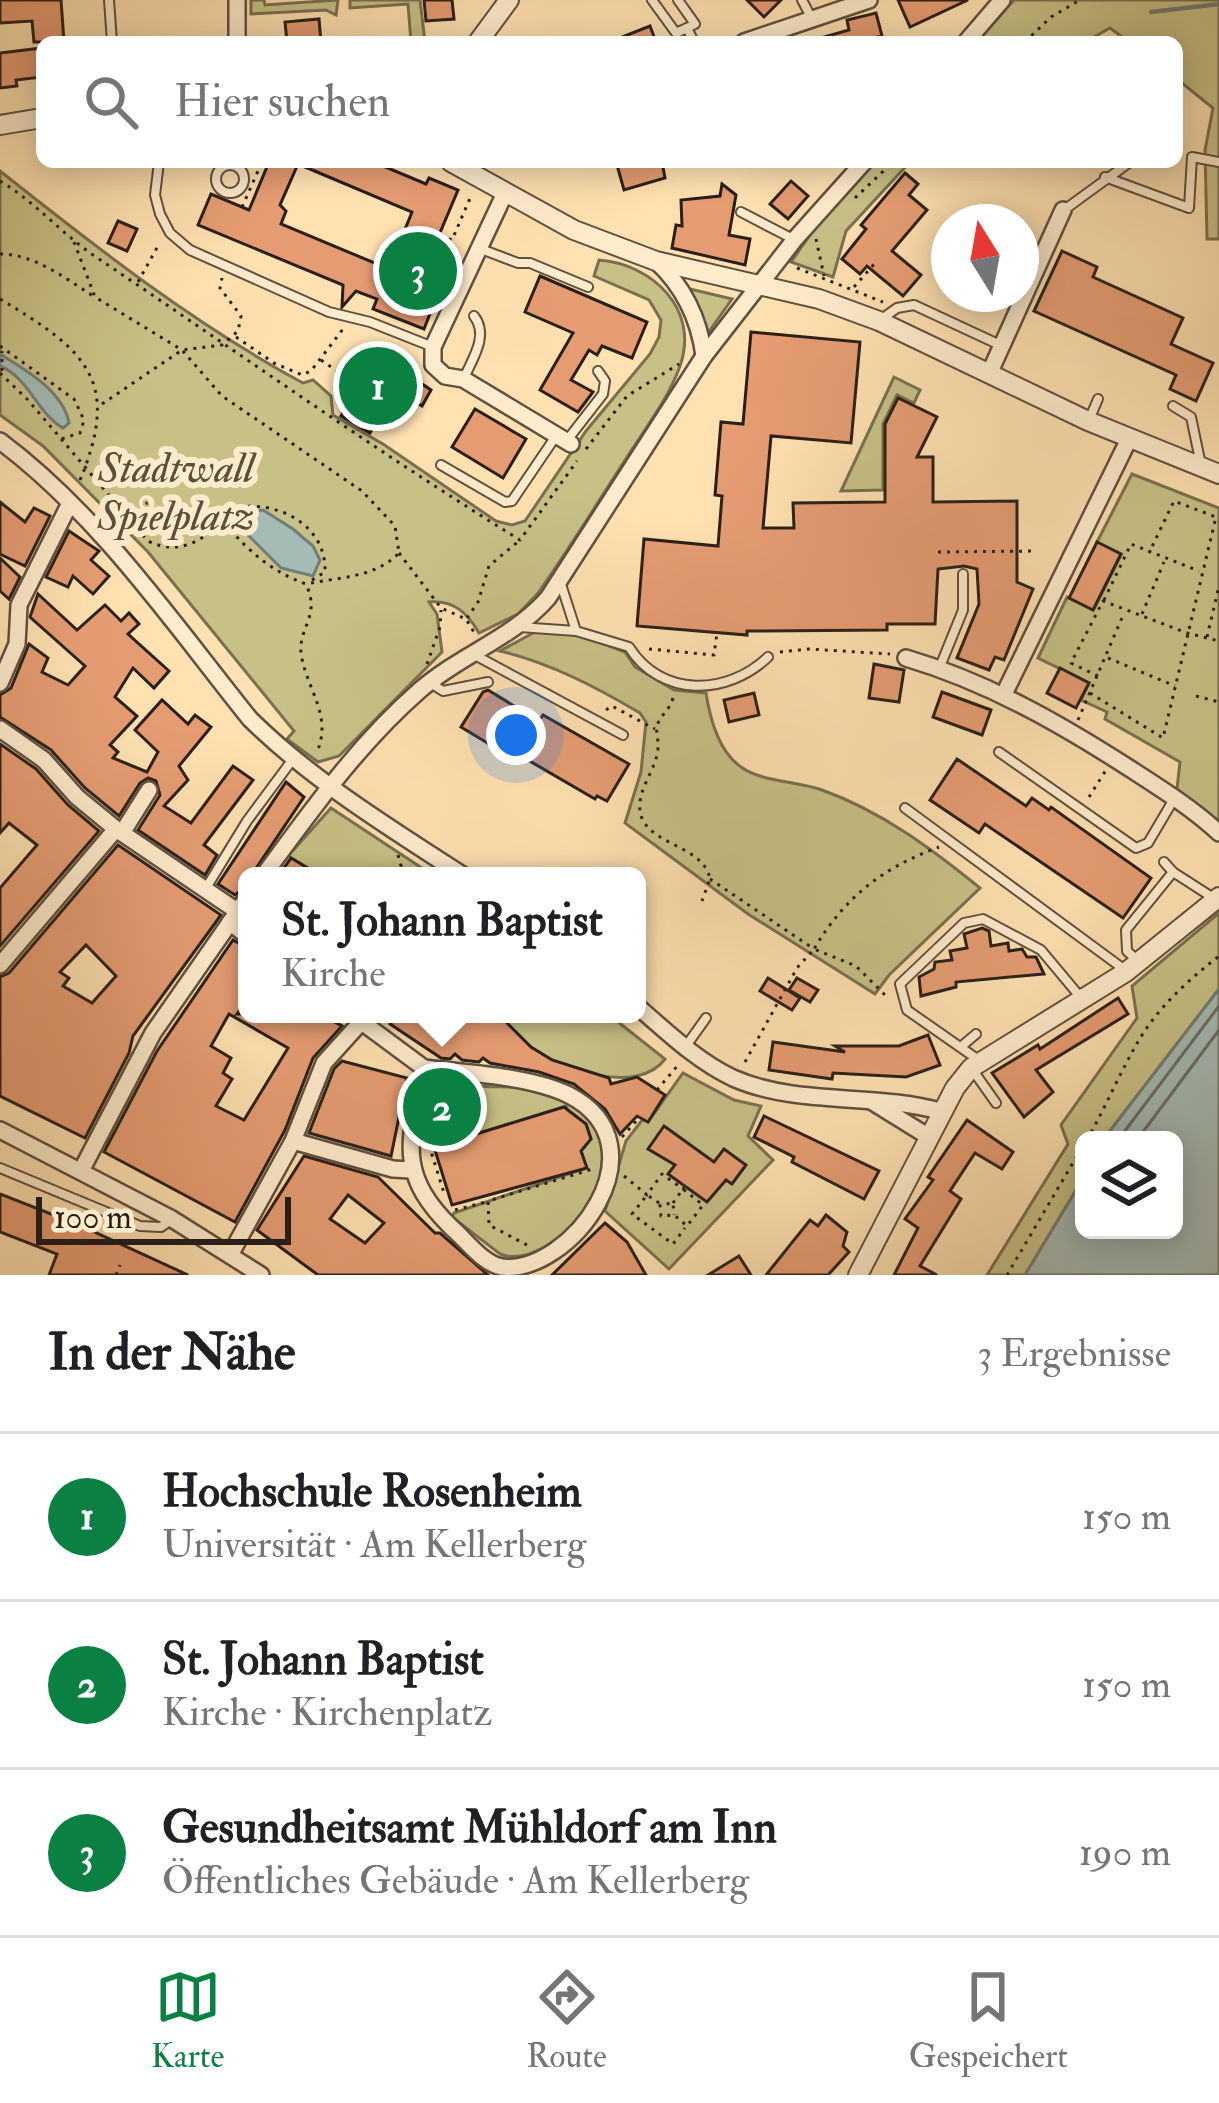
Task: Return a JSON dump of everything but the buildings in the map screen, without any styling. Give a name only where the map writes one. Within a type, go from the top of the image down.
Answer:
[{"type":"street","points":[[236,36],[237,0]]},
{"type":"street","points":[[482,36],[509,0]]},
{"type":"street","points":[[763,36],[868,0]]},
{"type":"street","points":[[971,36],[1002,0]]},
{"type":"street","points":[[0,125],[36,119]]},
{"type":"street","points":[[462,168],[574,230],[656,261],[761,284],[879,321],[1088,421],[1210,471]]},
{"type":"street","points":[[270,867],[330,785],[425,686],[539,608],[704,356],[794,239],[859,168]]},
{"type":"street","points":[[505,194],[430,356],[437,371],[464,379],[564,440]]},
{"type":"street","points":[[989,374],[1063,211]]},
{"type":"street","points":[[656,261],[691,307],[704,356]]},
{"type":"street","points":[[1004,694],[1130,439]]},
{"type":"street","points":[[0,441],[70,503],[118,555],[250,719],[300,764],[451,867]]},
{"type":"street","points":[[0,683],[17,644],[19,605],[70,503]]},
{"type":"street","points":[[906,658],[1004,694],[1072,732],[1175,798],[1219,833]]},
{"type":"street","points":[[0,729],[44,760],[76,797],[119,831],[238,910],[153,1033],[81,1171]]},
{"type":"street","points":[[0,965],[119,831],[149,790]]},
{"type":"street","points":[[858,1275],[943,1112],[976,1065],[1132,967],[1217,898]]},
{"type":"street","points":[[646,1014],[687,1049],[736,1079],[819,1097],[869,1099],[943,1112]]},
{"type":"street","points":[[230,1255],[293,1141],[324,1064],[353,1023]]},
{"type":"street","points":[[363,1023],[424,1068],[568,1095],[594,1116],[609,1141],[613,1170],[588,1220],[539,1259],[495,1269],[434,1210],[411,1170],[409,1153],[424,1068]]},
{"type":"street","points":[[869,1099],[929,1137]]},
{"type":"street","points":[[0,1130],[172,1219],[261,1275]]},
{"type":"street","points":[[293,1141],[411,1170]]},
{"type":"lane","points":[[109,0],[112,36]]},
{"type":"lane","points":[[652,0],[676,33],[695,24],[678,0]]},
{"type":"lane","points":[[802,0],[812,20]]},
{"type":"lane","points":[[687,28],[691,36]]},
{"type":"lane","points":[[1183,155],[1219,162]]},
{"type":"lane","points":[[1105,177],[1189,208],[1192,158]]},
{"type":"lane","points":[[159,168],[155,196],[170,233],[190,250],[329,312],[433,347]]},
{"type":"lane","points":[[1063,211],[1120,168]]},
{"type":"lane","points":[[741,212],[794,239]]},
{"type":"lane","points":[[480,248],[588,287]]},
{"type":"lane","points":[[879,321],[897,308],[914,305],[1001,346]]},
{"type":"lane","points":[[464,379],[482,328],[474,316]]},
{"type":"lane","points":[[441,464],[512,502],[576,432],[603,394],[606,387],[598,371]]},
{"type":"lane","points":[[1088,421],[1098,399]]},
{"type":"lane","points":[[1173,406],[1191,417],[1210,471]]},
{"type":"lane","points":[[939,669],[963,610],[963,574]]},
{"type":"lane","points":[[560,580],[576,631]]},
{"type":"lane","points":[[515,627],[576,631],[629,646],[639,663],[657,674],[699,687],[743,677],[768,657]]},
{"type":"lane","points":[[476,650],[623,734]]},
{"type":"lane","points":[[425,686],[443,691],[488,682]]},
{"type":"lane","points":[[999,752],[1136,848],[1148,843],[1175,798]]},
{"type":"lane","points":[[205,889],[247,821],[300,764]]},
{"type":"lane","points":[[905,808],[1132,967]]},
{"type":"lane","points":[[1164,862],[1217,898]]},
{"type":"lane","points":[[1132,967],[1126,930],[1173,872]]},
{"type":"lane","points":[[996,1103],[963,1045],[903,1005],[903,978],[964,923],[983,920],[1041,950],[1083,1000]]},
{"type":"lane","points":[[687,1049],[706,1018]]},
{"type":"lane","points":[[963,1045],[976,1034]]},
{"type":"lane","points":[[0,1168],[140,1226],[160,1227],[172,1219]]},
{"type":"path","points":[[1031,36],[1080,0]]},
{"type":"path","points":[[242,207],[259,168]]},
{"type":"path","points":[[432,232],[452,240],[479,178]]},
{"type":"path","points":[[0,181],[74,242],[222,345],[520,540]]},
{"type":"path","points":[[812,219],[824,278]]},
{"type":"path","points":[[137,284],[161,240],[170,233]]},
{"type":"path","points":[[74,242],[94,297]]},
{"type":"path","points":[[0,254],[51,269],[182,350],[221,396],[362,491],[395,526],[399,553],[441,608],[466,619],[476,650]]},
{"type":"path","points":[[853,289],[874,262]]},
{"type":"path","points":[[100,405],[182,350],[222,345],[234,335],[241,316],[220,288],[222,264]]},
{"type":"path","points":[[0,298],[84,364],[100,405],[100,421],[70,503]]},
{"type":"path","points":[[234,335],[296,374],[311,371],[352,318]]},
{"type":"path","points":[[1,347],[1,373],[148,541],[179,549],[224,523],[232,508],[254,504],[283,512],[315,533],[326,554],[325,572],[306,584]]},
{"type":"path","points":[[1,347],[74,399],[84,420],[80,433],[60,439]]},
{"type":"path","points":[[320,359],[344,376]]},
{"type":"path","points":[[466,619],[478,602],[489,566],[520,540],[627,396],[680,363]]},
{"type":"path","points":[[1090,693],[1163,738],[1217,516],[1174,501],[1149,553]]},
{"type":"path","points":[[224,523],[255,557],[278,574],[306,584],[362,575],[388,564],[399,553]]},
{"type":"path","points":[[1098,676],[1071,663],[1131,544],[1200,572]]},
{"type":"path","points":[[938,552],[1037,551]]},
{"type":"path","points":[[1142,616],[1165,560]]},
{"type":"path","points":[[300,764],[324,735],[316,693],[301,657],[314,603],[306,584]]},
{"type":"path","points":[[1207,638],[1219,586]]},
{"type":"path","points":[[1103,601],[1219,641]]},
{"type":"path","points":[[425,686],[441,608]]},
{"type":"path","points":[[1072,732],[1126,610]]},
{"type":"path","points":[[629,646],[714,656],[717,633]]},
{"type":"path","points":[[768,657],[809,649],[906,658]]},
{"type":"path","points":[[1106,657],[1175,686]]},
{"type":"path","points":[[1196,697],[1219,702]]},
{"type":"path","points":[[673,698],[656,730],[658,749],[640,801],[647,827],[701,860],[710,879],[814,950],[856,966],[887,999],[903,1005]]},
{"type":"path","points":[[598,722],[612,706],[656,730]]},
{"type":"path","points":[[1082,810],[1105,772]]},
{"type":"path","points":[[736,1079],[789,982],[850,898],[872,878],[952,843]]},
{"type":"path","points":[[702,902],[710,879]]},
{"type":"path","points":[[1091,1131],[1136,1044],[1157,1015],[1183,985],[1219,956]]},
{"type":"path","points":[[657,1090],[687,1049]]},
{"type":"path","points":[[609,1141],[621,1139],[639,1118]]},
{"type":"path","points":[[428,1146],[451,1209],[589,1169],[613,1170],[660,1204],[673,1203]]},
{"type":"path","points":[[1007,1275],[1075,1159]]},
{"type":"path","points":[[662,1174],[703,1204],[673,1244],[632,1214],[647,1195],[662,1174]]},
{"type":"path","points":[[432,1180],[442,1178]]},
{"type":"path","points":[[674,1215],[673,1203],[684,1188]]},
{"type":"path","points":[[484,1233],[489,1225],[488,1201]]},
{"type":"path","points":[[652,1229],[662,1216],[660,1204]]},
{"type":"path","points":[[662,1216],[674,1215],[687,1226]]},
{"type":"path","points":[[489,1225],[530,1246],[539,1259]]},
{"type":"path","points":[[116,1275],[120,1265]]},
{"type":"green space","points":[[251,0],[264,0],[265,5],[338,0],[336,15],[326,10],[251,14]]},
{"type":"green space","points":[[350,0],[420,0],[424,36],[411,36],[408,4],[350,8]]},
{"type":"green space","points":[[1014,0],[1219,0],[1219,239],[1207,239],[1205,150],[1213,108],[1183,84],[1183,36],[1121,36],[1110,28],[1096,36],[982,36]]},
{"type":"green space","points":[[868,168],[904,168],[846,231],[833,277],[791,262]]},
{"type":"green space","name":"Stadtwall Spielplatz","points":[[0,171],[185,310],[303,383],[313,380],[331,396],[333,415],[496,521],[512,525],[525,521],[586,431],[659,337],[661,320],[649,300],[594,276],[599,260],[637,270],[667,293],[683,326],[680,366],[657,411],[538,593],[518,614],[479,633],[458,609],[429,602],[437,614],[442,652],[339,756],[318,762],[287,739],[294,731],[148,552],[43,446],[0,415]]},
{"type":"green space","points":[[690,289],[732,299],[708,333]]},
{"type":"green space","points":[[894,377],[920,390],[914,403],[897,395],[883,424],[883,490],[841,491]]},
{"type":"green space","points":[[1132,474],[1219,508],[1219,825],[1177,789],[1180,762],[1105,719],[1107,712],[1081,700],[1089,683],[1038,658],[1067,597],[1094,609],[1121,555],[1097,542]]},
{"type":"green space","points":[[546,626],[625,652],[635,667],[674,690],[706,693],[721,743],[741,767],[759,776],[822,790],[865,809],[924,845],[980,888],[875,994],[748,914],[625,823],[641,772],[646,722],[640,713],[590,685],[500,651]]},
{"type":"green space","points":[[331,808],[420,867],[306,867],[288,856]]},
{"type":"green space","points":[[1219,913],[1219,989],[1110,1131],[1075,1131],[1075,1192],[1025,1275],[987,1275],[1068,1144],[1061,1125],[1137,1018],[1132,986]]},
{"type":"green space","points":[[504,1023],[619,1023],[665,1059],[653,1070],[618,1077],[579,1070],[529,1046]]},
{"type":"green space","points":[[683,1073],[734,1100],[761,1106],[748,1136],[773,1160],[669,1269],[605,1211],[626,1141],[643,1119],[648,1122]]},
{"type":"green space","points":[[470,1087],[532,1088],[562,1097],[590,1121],[602,1148],[600,1177],[588,1204],[569,1228],[546,1246],[522,1256],[500,1254],[452,1217],[454,1213],[586,1168],[581,1151],[591,1139],[586,1124],[571,1119],[566,1106],[434,1147],[434,1123],[468,1112]]},
{"type":"water","points":[[0,354],[51,391],[69,423],[63,428],[46,414],[18,379],[0,366]]},
{"type":"water","points":[[263,510],[313,546],[320,560],[313,576],[281,568],[239,526],[243,514]]},
{"type":"water","points":[[1219,989],[1219,1275],[1025,1275],[1075,1192],[1075,1239],[1183,1239],[1183,1131],[1110,1131]]},
{"type":"waterway","points":[[1151,12],[1219,4]]},
{"type":"place","name":"Gesundheitsamt Mühldorf am Inn","points":[[418,271]]},
{"type":"place","name":"Hochschule Rosenheim","points":[[378,386]]},
{"type":"place","name":"St. Johann Baptist","points":[[442,1107]]}]
